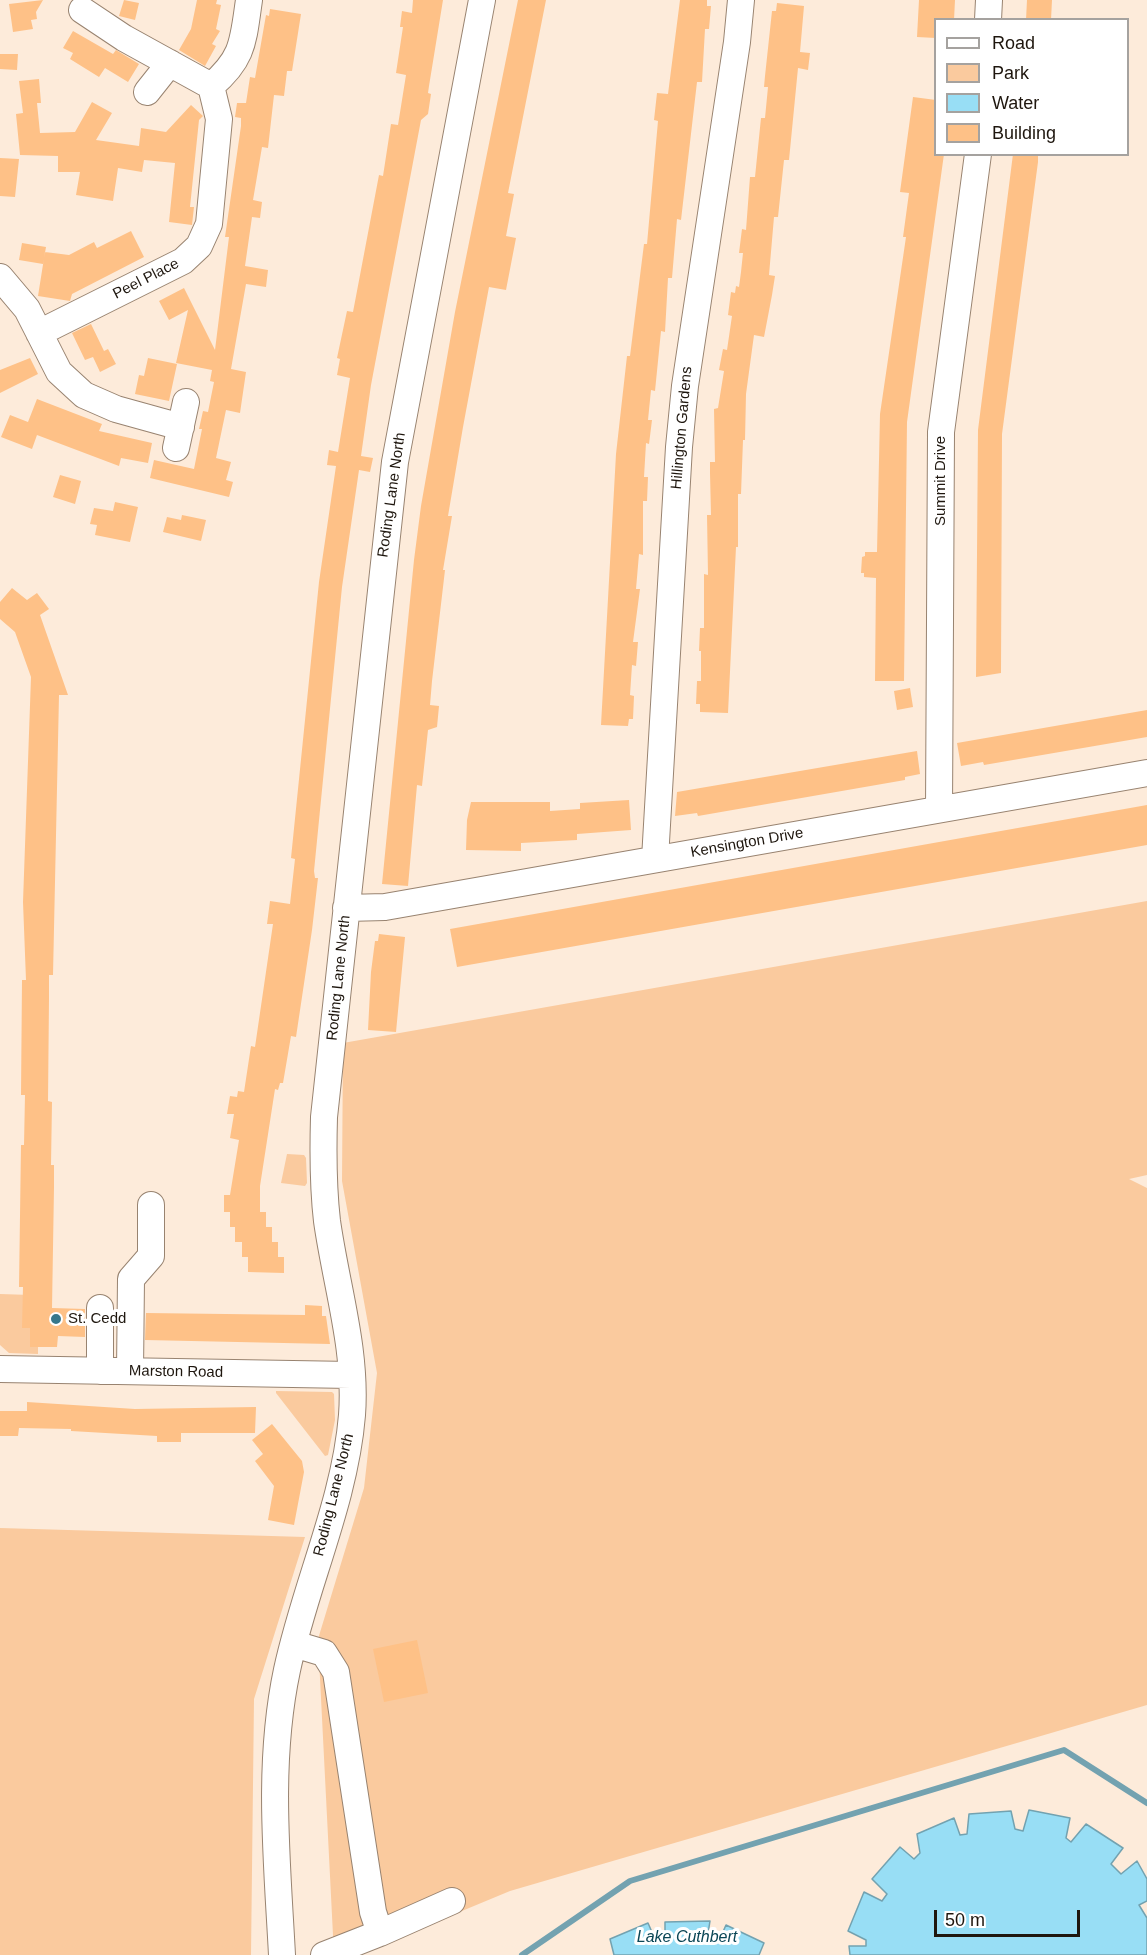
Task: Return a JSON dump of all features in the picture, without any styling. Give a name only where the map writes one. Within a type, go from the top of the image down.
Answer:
[{"type":"street","points":[[82,10],[124,38],[211,86],[231,69],[243,43],[249,0]]},
{"type":"street","name":"Roding Lane North","points":[[282,1955],[275,1807],[275,1759],[279,1713],[294,1644],[349,1446],[352,1412],[351,1375],[327,1221],[323,1171],[324,1117],[394,462],[482,0]]},
{"type":"street","name":"Hillington Gardens","points":[[655,859],[682,417],[738,42],[741,0]]},
{"type":"street","points":[[988,18],[989,0]]},
{"type":"street","points":[[147,92],[170,63]]},
{"type":"street","name":"Peel Place","points":[[39,333],[183,261],[199,246],[209,224],[219,118],[211,86]]},
{"type":"street","name":"Summit Drive","points":[[939,809],[941,432],[978,156]]},
{"type":"street","points":[[0,277],[27,309],[60,372],[84,395],[178,438],[186,402]]},
{"type":"street","name":"Kensington Drive","points":[[346,908],[385,907],[1147,773]]},
{"type":"street","points":[[130,1371],[131,1279],[151,1256],[151,1204]]},
{"type":"street","points":[[100,1308],[100,1371]]},
{"type":"street","name":"Marston Road","points":[[0,1369],[351,1375]]},
{"type":"street","points":[[294,1644],[324,1653],[336,1672],[373,1912],[380,1933]]},
{"type":"street","points":[[324,1955],[452,1901]]},
{"type":"green space","points":[[1147,901],[1147,1175],[1129,1179],[1147,1188],[1147,1705],[510,1891],[356,1955],[334,1955],[318,1639],[364,1488],[377,1373],[342,1181],[343,1043]]},
{"type":"green space","points":[[287,1154],[304,1155],[306,1158],[307,1183],[305,1186],[281,1183]]},
{"type":"green space","points":[[0,1294],[31,1295],[23,1328],[30,1328],[30,1346],[38,1347],[38,1354],[9,1353],[0,1345]]},
{"type":"green space","points":[[276,1391],[332,1392],[334,1394],[335,1420],[328,1455],[325,1456]]},
{"type":"green space","points":[[0,1528],[305,1537],[254,1699],[251,1955],[0,1955]]},
{"type":"water","points":[[1029,1810],[1070,1818],[1066,1838],[1071,1842],[1086,1824],[1123,1848],[1111,1864],[1121,1874],[1137,1861],[1147,1879],[1147,1901],[1139,1905],[1147,1918],[1147,1955],[850,1955],[849,1946],[866,1946],[866,1940],[848,1931],[864,1892],[882,1901],[887,1894],[872,1879],[900,1847],[914,1859],[920,1853],[917,1834],[954,1818],[960,1835],[967,1834],[969,1814],[1011,1811],[1015,1829],[1023,1831]]},
{"type":"water","name":"Lake Cuthbert","points":[[710,1921],[707,1940],[718,1943],[726,1925],[764,1943],[759,1955],[614,1955],[610,1939],[648,1923],[655,1939],[665,1940],[665,1922]]},
{"type":"building","points":[[43,0],[36,12],[37,19],[31,20],[33,29],[13,32],[9,4]]},
{"type":"building","points":[[124,0],[139,3],[135,20],[119,16]]},
{"type":"building","points":[[197,0],[217,0],[216,4],[221,5],[216,29],[220,31],[212,44],[216,46],[205,66],[179,50],[191,29]]},
{"type":"building","points":[[413,0],[443,0],[428,93],[431,94],[428,114],[421,120],[371,385],[361,456],[373,458],[370,472],[359,470],[342,587],[314,871],[315,878],[318,878],[296,1037],[291,1036],[283,1083],[280,1083],[278,1090],[275,1089],[260,1186],[260,1212],[266,1212],[266,1227],[272,1227],[272,1242],[278,1242],[278,1257],[284,1257],[284,1273],[248,1272],[248,1257],[242,1257],[242,1242],[235,1242],[235,1227],[230,1227],[230,1212],[224,1212],[224,1195],[230,1195],[239,1140],[230,1138],[234,1114],[227,1114],[230,1096],[237,1097],[238,1091],[244,1092],[251,1046],[255,1047],[273,924],[267,924],[270,901],[290,904],[295,859],[291,858],[319,582],[336,466],[327,465],[329,450],[338,452],[350,378],[337,375],[340,359],[337,358],[347,311],[353,312],[379,175],[383,176],[391,124],[398,125],[406,75],[396,73],[403,27],[400,27],[402,11],[412,13]]},
{"type":"building","points":[[518,0],[546,0],[508,193],[514,194],[506,236],[516,238],[506,290],[489,287],[448,516],[452,516],[443,570],[445,570],[430,705],[439,706],[437,727],[428,730],[422,786],[417,785],[408,886],[382,884],[421,506],[455,312]]},
{"type":"building","points":[[680,0],[707,0],[707,6],[711,6],[709,29],[705,29],[702,82],[697,82],[681,220],[677,219],[672,278],[668,278],[665,332],[661,331],[655,391],[651,390],[648,420],[652,420],[649,444],[646,443],[644,477],[648,477],[647,501],[643,501],[643,555],[639,554],[636,589],[640,589],[633,642],[638,642],[636,666],[632,665],[630,695],[634,696],[633,719],[629,719],[628,726],[601,725],[616,454],[627,356],[630,356],[644,244],[647,244],[658,121],[654,120],[657,93],[668,94]]},
{"type":"building","points":[[919,0],[955,0],[954,18],[934,18],[934,38],[917,37]]},
{"type":"building","points":[[1027,0],[1052,0],[1051,18],[1026,18]]},
{"type":"building","points":[[777,3],[804,6],[800,52],[810,53],[808,70],[798,68],[789,160],[784,160],[778,217],[774,217],[769,275],[775,276],[772,295],[764,337],[754,335],[746,394],[741,494],[738,494],[738,547],[736,547],[728,713],[700,712],[700,704],[696,704],[697,681],[701,681],[701,651],[699,651],[700,628],[704,628],[704,574],[708,575],[707,515],[711,515],[710,462],[715,462],[714,409],[718,408],[724,371],[719,370],[723,349],[727,350],[732,316],[728,315],[731,292],[735,293],[736,286],[739,287],[743,253],[739,253],[742,229],[746,230],[750,177],[755,177],[761,118],[765,118],[768,87],[764,87],[765,76],[772,11],[776,11]]},
{"type":"building","points":[[270,9],[301,14],[292,71],[287,71],[284,96],[274,95],[268,148],[262,147],[253,200],[262,202],[260,218],[252,217],[245,266],[268,270],[266,287],[246,284],[231,369],[246,372],[240,413],[226,410],[216,458],[231,462],[226,480],[233,482],[229,497],[150,478],[154,460],[194,469],[203,411],[208,412],[214,382],[210,381],[212,370],[176,363],[188,310],[169,320],[159,301],[184,288],[215,350],[229,237],[225,237],[241,126],[241,118],[235,117],[237,103],[246,103],[250,77],[255,78],[266,15],[269,16]]},
{"type":"building","points":[[73,31],[113,54],[116,50],[139,64],[128,82],[105,68],[99,77],[70,59],[73,53],[63,48]]},
{"type":"building","points":[[0,54],[18,54],[17,70],[0,69]]},
{"type":"building","points":[[39,79],[41,103],[37,103],[40,133],[75,132],[92,102],[112,113],[96,140],[139,146],[141,128],[166,132],[191,105],[203,116],[199,120],[190,207],[194,207],[192,225],[169,222],[175,163],[144,160],[142,172],[118,168],[113,201],[76,195],[80,172],[58,172],[58,156],[20,155],[16,114],[23,113],[19,81]]},
{"type":"building","points":[[913,97],[934,100],[934,156],[944,156],[907,422],[904,681],[875,681],[876,578],[864,577],[864,573],[861,573],[862,557],[865,556],[865,552],[877,552],[880,414],[906,237],[903,237],[909,193],[900,192]]},
{"type":"building","points":[[1013,156],[1038,156],[1002,434],[1001,673],[976,677],[978,430]]},
{"type":"building","points":[[0,158],[19,159],[15,197],[0,196]]},
{"type":"building","points":[[131,231],[144,257],[72,294],[70,301],[38,296],[45,252],[69,255],[94,242],[97,248]]},
{"type":"building","points":[[22,243],[46,247],[43,264],[19,260]]},
{"type":"building","points":[[91,324],[104,351],[108,349],[116,364],[100,372],[93,357],[85,360],[72,333]]},
{"type":"building","points":[[30,358],[38,374],[0,393],[0,370]]},
{"type":"building","points":[[148,358],[177,364],[169,401],[135,394],[139,375],[144,376]]},
{"type":"building","points":[[37,399],[102,424],[99,431],[152,443],[148,463],[121,458],[119,466],[37,435],[32,449],[1,437],[10,415],[28,422]]},
{"type":"building","points":[[60,475],[81,481],[75,504],[53,497]]},
{"type":"building","points":[[115,502],[138,507],[130,542],[95,535],[97,525],[90,524],[94,508],[113,511]]},
{"type":"building","points":[[182,515],[206,520],[201,541],[163,532],[167,517],[181,520]]},
{"type":"building","points":[[12,588],[27,600],[37,593],[49,609],[40,615],[68,695],[59,695],[53,975],[49,975],[48,1101],[52,1102],[51,1165],[54,1165],[52,1308],[85,1309],[85,1337],[58,1336],[57,1347],[30,1347],[30,1328],[22,1328],[23,1287],[19,1287],[21,1145],[24,1145],[25,1095],[21,1095],[22,980],[26,980],[23,902],[31,677],[15,632],[0,619],[0,602]]},
{"type":"building","points":[[910,688],[913,707],[897,710],[894,691]]},
{"type":"building","points":[[1147,710],[1147,737],[984,765],[983,762],[961,766],[957,743]]},
{"type":"building","points":[[917,751],[920,774],[905,777],[905,780],[698,816],[697,813],[675,816],[677,792]]},
{"type":"building","points":[[629,800],[631,830],[577,834],[577,840],[521,843],[521,851],[466,850],[467,820],[471,802],[550,802],[550,811],[580,809],[580,803]]},
{"type":"building","points":[[1147,805],[1147,845],[457,967],[450,929]]},
{"type":"building","points":[[379,934],[405,937],[396,1032],[368,1030],[371,972],[375,941],[378,941]]},
{"type":"building","points":[[305,1305],[322,1306],[322,1316],[326,1316],[330,1344],[145,1340],[146,1313],[305,1315]]},
{"type":"building","points":[[27,1402],[135,1409],[256,1407],[255,1433],[181,1433],[181,1442],[157,1442],[157,1436],[71,1431],[71,1429],[19,1428],[18,1436],[0,1436],[0,1411],[27,1411]]},
{"type":"building","points":[[272,1424],[302,1461],[304,1472],[294,1525],[268,1520],[274,1486],[255,1461],[263,1454],[252,1440]]},
{"type":"building","points":[[417,1640],[428,1693],[384,1702],[373,1649]]},
{"type":"waterway","points":[[522,1955],[630,1881],[1064,1750],[1147,1803]]},
{"type":"place","name":"St. Cedd","points":[[56,1319]]}]
